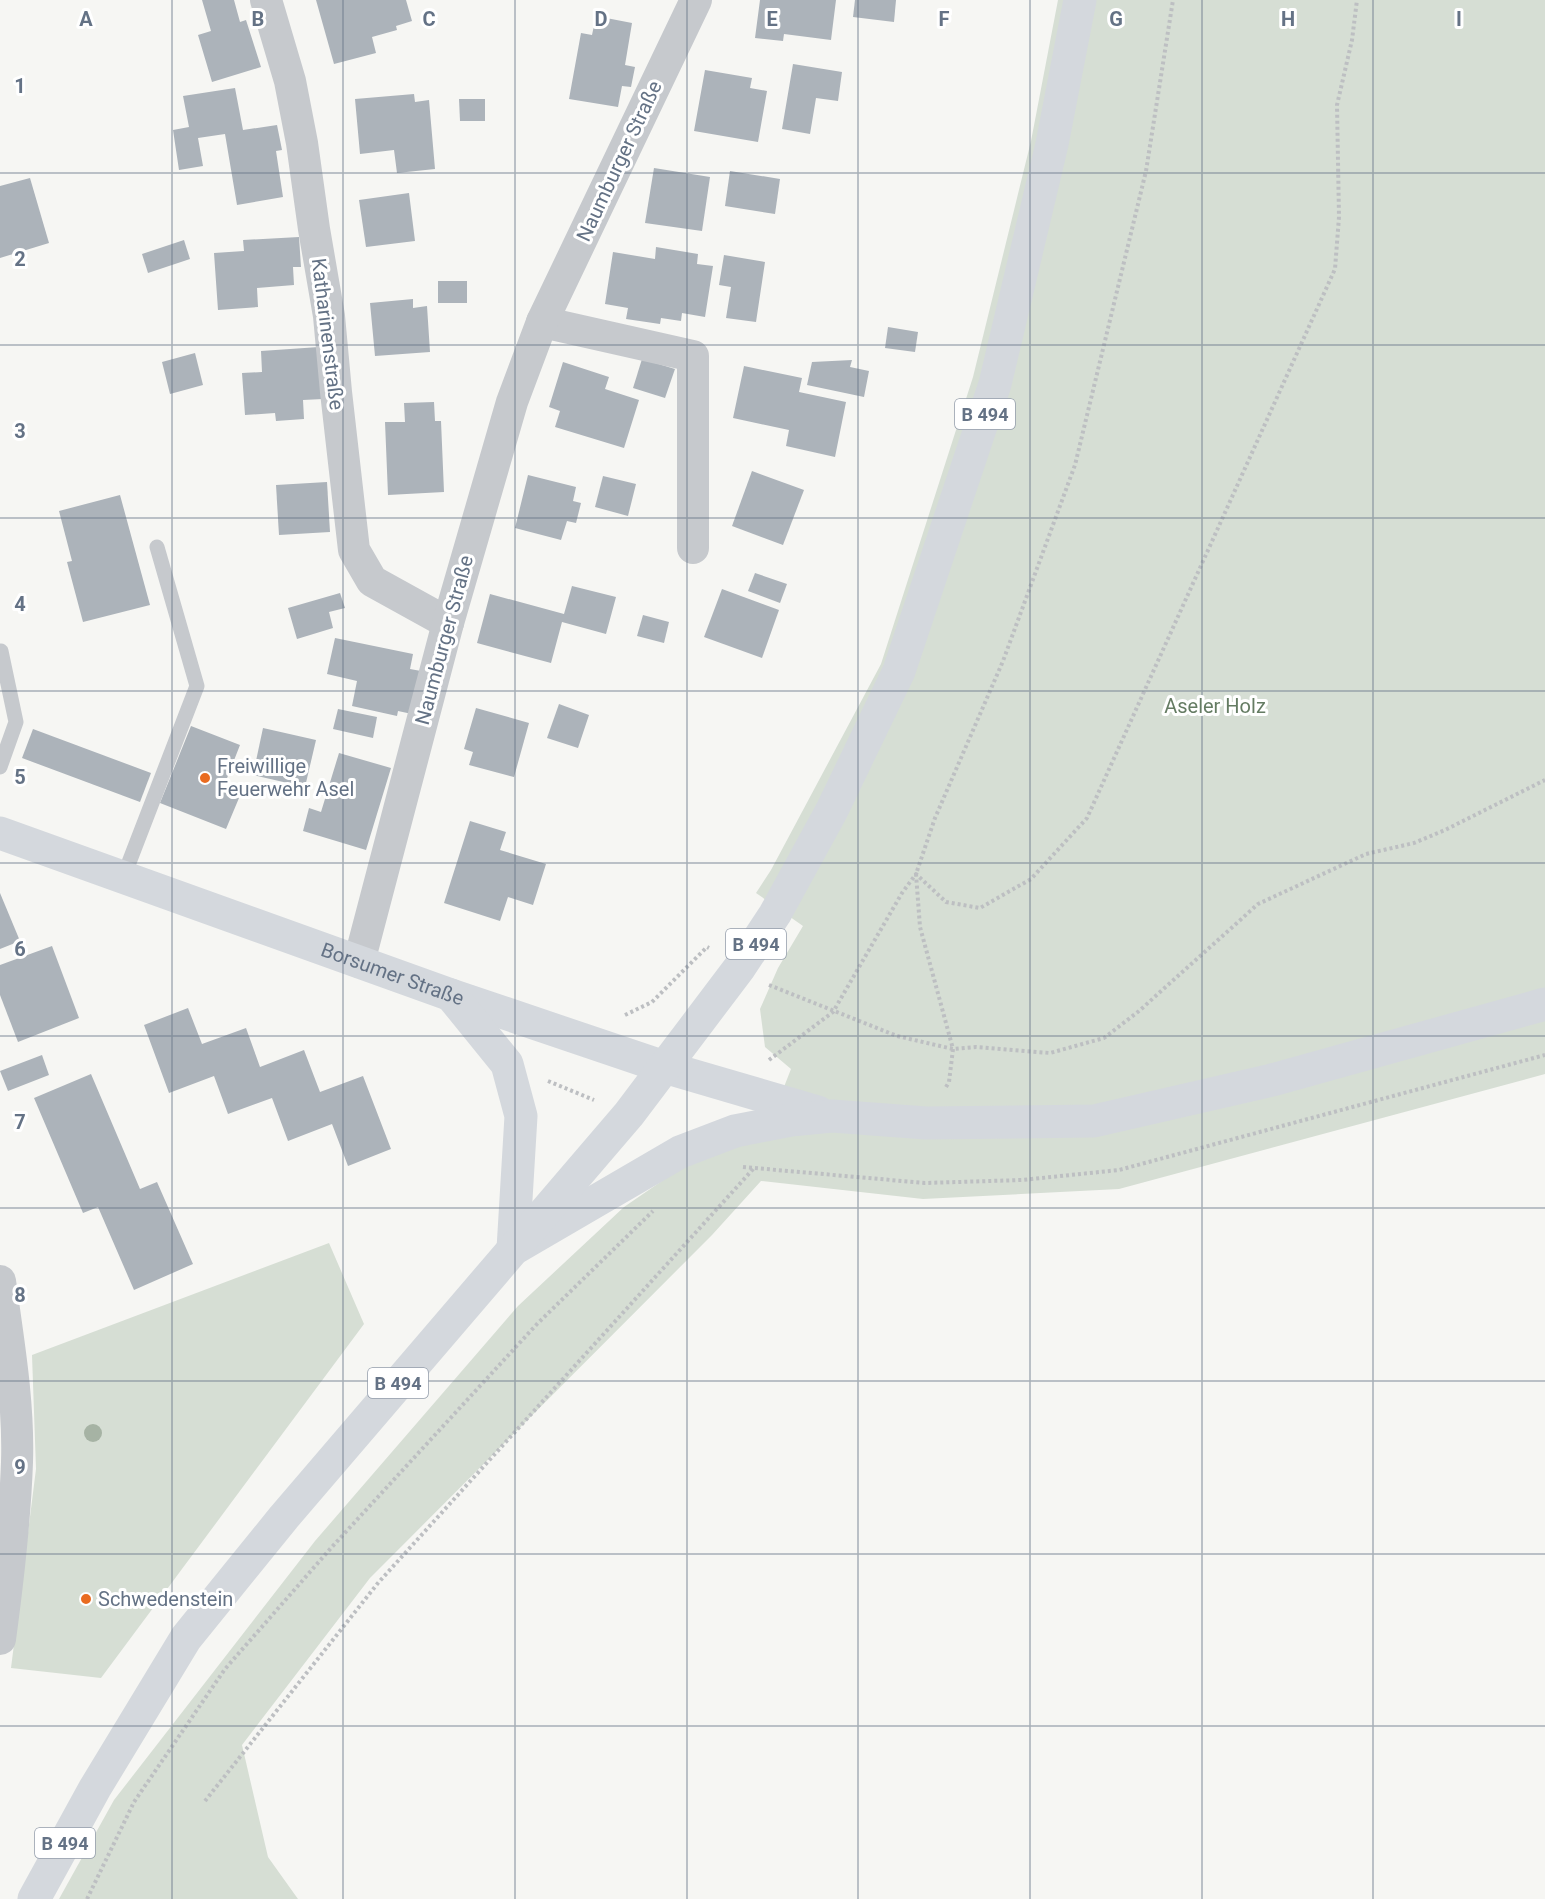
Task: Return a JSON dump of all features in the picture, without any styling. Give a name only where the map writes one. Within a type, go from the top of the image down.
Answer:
[{"type":"street","name":"Katharinenstraße","points":[[266,0],[290,81],[302,143],[329,316],[354,550],[372,582],[448,623]]},
{"type":"street","name":"Naumburger Straße","points":[[359,962],[448,623],[512,402],[542,322],[696,0]]},
{"type":"street","name":"B 494","points":[[34,1899],[95,1788],[186,1638],[284,1517],[629,1114],[740,967],[775,914],[832,810],[899,671],[995,384],[1052,144],[1080,0]]},
{"type":"street","points":[[542,322],[693,356],[693,548]]},
{"type":"street","name":"Borsumer Straße","points":[[0,833],[451,995],[664,1067],[832,1116]]},
{"type":"street","points":[[451,995],[507,1064],[521,1116],[513,1249]]},
{"type":"street","points":[[513,1249],[680,1152],[735,1131],[790,1120],[832,1116],[926,1123],[1094,1121],[1272,1080],[1545,1004]]},
{"type":"street","points":[[0,1281],[13,1379],[17,1461],[10,1558],[0,1639]]},
{"type":"lane","points":[[123,878],[197,686],[157,547]]},
{"type":"lane","points":[[0,767],[16,722],[1,651]]},
{"type":"path","points":[[833,1012],[902,893],[916,874],[935,818],[1003,661],[1075,465],[1146,171],[1173,0]]},
{"type":"path","points":[[916,874],[946,902],[980,908],[1031,879],[1087,818],[1335,269],[1339,217],[1337,105],[1352,40],[1357,0]]},
{"type":"path","points":[[615,1015],[626,1015],[652,1002],[707,947],[772,986],[897,1036],[953,1049],[976,1047],[1050,1053],[1104,1038],[1139,1011],[1258,904],[1366,854],[1414,843],[1545,780]]},
{"type":"path","points":[[916,874],[920,927],[953,1049],[949,1082],[926,1123]]},
{"type":"path","points":[[206,1801],[378,1583],[754,1168],[790,1120]]},
{"type":"path","points":[[87,1899],[134,1802],[225,1670],[331,1548],[537,1324],[656,1209]]},
{"type":"green space","name":"Aseler Holz","points":[[1058,0],[1545,0],[1545,1074],[1119,1189],[923,1199],[761,1181],[712,1235],[370,1578],[242,1745],[268,1857],[298,1899],[59,1899],[114,1800],[315,1541],[518,1306],[624,1207],[691,1161],[764,1138],[791,1069],[765,1047],[760,1009],[778,968],[803,926],[756,893],[771,870],[881,664],[973,377],[1031,141]]},
{"type":"green space","points":[[329,1243],[364,1324],[101,1678],[11,1668],[36,1469],[32,1355]]},
{"type":"building","points":[[202,0],[234,0],[240,22],[246,20],[261,67],[212,82],[198,35],[211,31]]},
{"type":"building","points":[[316,0],[406,0],[412,21],[396,26],[397,30],[372,37],[376,53],[334,64]]},
{"type":"building","points":[[760,0],[836,0],[831,40],[784,34],[783,41],[755,38]]},
{"type":"building","points":[[855,0],[896,0],[894,22],[853,17]]},
{"type":"building","points":[[596,16],[632,23],[625,65],[635,67],[631,87],[622,86],[618,107],[569,99],[581,33],[592,35]]},
{"type":"building","points":[[793,64],[842,72],[838,101],[816,98],[810,134],[782,129]]},
{"type":"building","points":[[705,70],[752,78],[750,88],[767,91],[758,142],[694,131]]},
{"type":"building","points":[[235,88],[243,130],[277,125],[282,150],[276,151],[283,197],[237,205],[225,134],[198,138],[203,166],[179,170],[173,130],[189,127],[183,96]]},
{"type":"building","points":[[414,94],[415,102],[429,100],[435,169],[397,173],[394,150],[360,154],[355,99]]},
{"type":"building","points":[[459,99],[485,99],[485,121],[460,121]]},
{"type":"building","points":[[654,168],[710,177],[702,231],[645,223]]},
{"type":"building","points":[[730,171],[780,179],[775,214],[725,206]]},
{"type":"building","points":[[30,178],[49,243],[0,258],[0,186]]},
{"type":"building","points":[[409,193],[415,241],[366,247],[359,200]]},
{"type":"building","points":[[299,237],[301,267],[293,267],[294,285],[257,288],[258,307],[218,310],[214,253],[244,251],[243,240]]},
{"type":"building","points":[[184,240],[190,259],[148,273],[142,254]]},
{"type":"building","points":[[656,247],[698,254],[697,264],[713,266],[705,317],[682,313],[681,321],[661,318],[660,324],[626,319],[628,308],[605,304],[613,252],[655,259]]},
{"type":"building","points":[[724,255],[765,262],[756,322],[726,318],[731,287],[719,285]]},
{"type":"building","points":[[438,281],[467,281],[467,303],[438,303]]},
{"type":"building","points":[[413,299],[413,308],[427,306],[430,352],[375,356],[370,303]]},
{"type":"building","points":[[888,327],[918,332],[915,352],[885,348]]},
{"type":"building","points":[[319,347],[323,399],[303,400],[304,419],[276,421],[275,413],[245,415],[242,373],[262,372],[261,351]]},
{"type":"building","points":[[195,353],[203,385],[170,394],[162,362]]},
{"type":"building","points":[[642,359],[675,369],[665,398],[633,388]]},
{"type":"building","points":[[852,360],[850,367],[869,371],[864,397],[807,385],[812,362]]},
{"type":"building","points":[[563,362],[609,377],[605,389],[639,400],[624,448],[555,427],[560,411],[549,407]]},
{"type":"building","points":[[744,366],[802,378],[799,392],[846,402],[835,457],[786,446],[789,430],[733,418]]},
{"type":"building","points":[[434,402],[435,421],[441,421],[444,492],[388,495],[385,422],[405,422],[404,403]]},
{"type":"building","points":[[752,471],[804,490],[783,545],[732,526]]},
{"type":"building","points":[[528,475],[576,487],[573,501],[581,503],[576,523],[567,521],[561,540],[515,528]]},
{"type":"building","points":[[603,476],[636,484],[628,516],[595,507]]},
{"type":"building","points":[[327,482],[330,532],[279,535],[276,485]]},
{"type":"building","points":[[120,495],[150,605],[83,622],[67,562],[72,561],[59,511]]},
{"type":"building","points":[[755,573],[787,584],[780,603],[748,591]]},
{"type":"building","points":[[572,586],[616,597],[606,634],[562,622],[551,663],[477,643],[490,594],[564,614]]},
{"type":"building","points":[[722,589],[779,610],[762,658],[704,637]]},
{"type":"building","points":[[340,593],[345,608],[329,612],[333,628],[297,639],[288,608]]},
{"type":"building","points":[[643,615],[669,622],[664,643],[637,636]]},
{"type":"building","points":[[335,638],[413,654],[410,669],[421,671],[412,714],[398,711],[397,716],[352,706],[357,681],[327,674]]},
{"type":"building","points":[[559,704],[589,715],[578,748],[547,738]]},
{"type":"building","points":[[476,708],[529,723],[514,777],[469,765],[473,752],[464,749]]},
{"type":"building","points":[[338,709],[377,717],[373,738],[333,729]]},
{"type":"building","points":[[191,726],[240,745],[222,791],[239,798],[226,829],[160,803]]},
{"type":"building","points":[[263,728],[316,740],[305,787],[253,775]]},
{"type":"building","points":[[33,729],[151,773],[140,802],[22,758]]},
{"type":"building","points":[[339,753],[391,768],[366,850],[303,831],[309,808],[321,812]]},
{"type":"building","points":[[470,821],[506,832],[500,850],[546,864],[533,905],[508,897],[500,921],[444,903]]},
{"type":"building","points":[[0,893],[20,941],[0,949]]},
{"type":"building","points":[[52,946],[79,1018],[18,1042],[0,995],[0,965]]},
{"type":"building","points":[[188,1008],[202,1044],[246,1028],[260,1067],[304,1050],[320,1092],[363,1076],[391,1149],[348,1166],[332,1124],[288,1141],[272,1098],[228,1114],[214,1076],[169,1093],[144,1025]]},
{"type":"building","points":[[42,1055],[49,1075],[8,1091],[0,1071]]},
{"type":"building","points":[[91,1074],[140,1189],[157,1182],[193,1264],[134,1290],[98,1207],[83,1213],[34,1098]]},
{"type":"place","name":"Freiwillige Feuerwehr Asel","points":[[205,778]]},
{"type":"place","name":"Schwedenstein","points":[[86,1599]]}]
